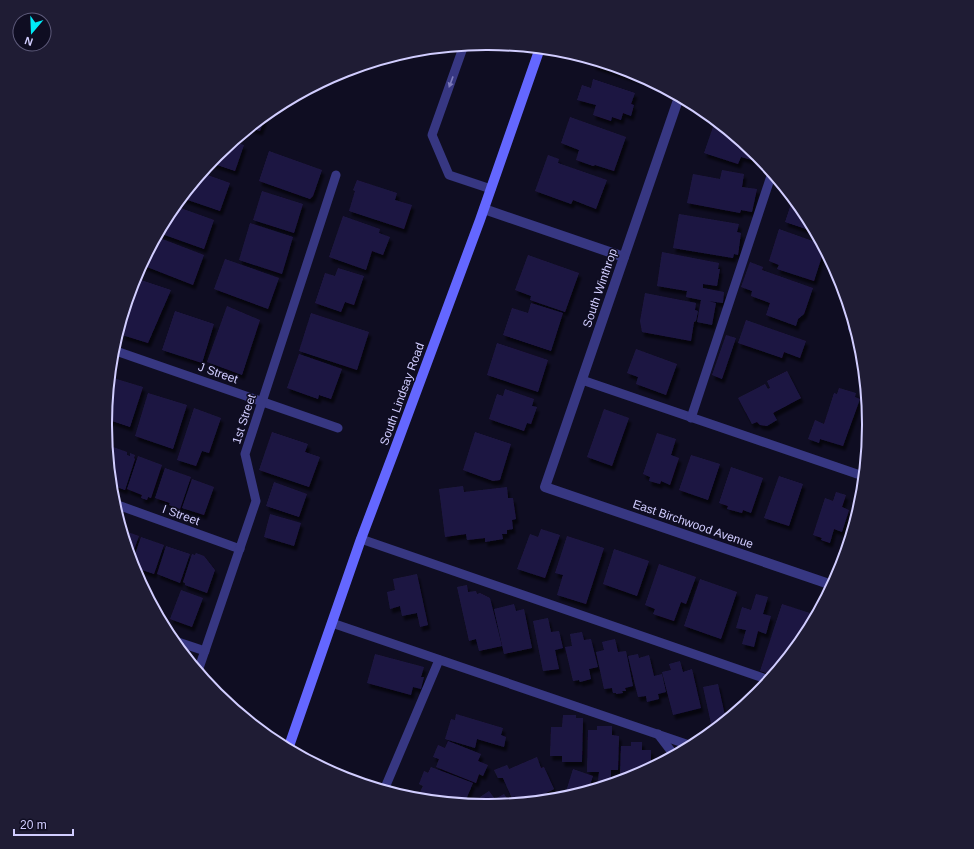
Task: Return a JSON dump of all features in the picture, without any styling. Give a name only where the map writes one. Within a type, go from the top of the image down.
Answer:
[{"type":"main road","name":"South Lindsay Road","points":[[290,743],[361,539],[396,449],[484,209],[538,53]]},
{"type":"street","name":"South Winthrop","points":[[545,487],[677,102]]},
{"type":"street","points":[[484,209],[624,257]]},
{"type":"street","name":"East Birchwood Avenue","points":[[545,487],[826,583]]},
{"type":"lane","points":[[462,51],[432,135],[449,174],[491,189]]},
{"type":"lane","name":"1st Street","points":[[200,665],[256,501],[245,454],[336,175]]},
{"type":"lane","points":[[691,418],[770,179]]},
{"type":"lane","name":"J Street","points":[[120,352],[338,428]]},
{"type":"lane","points":[[582,380],[858,474]]},
{"type":"lane","name":"I Street","points":[[122,507],[240,549]]},
{"type":"lane","points":[[361,539],[763,678]]},
{"type":"lane","points":[[332,623],[684,743]]},
{"type":"lane","points":[[184,644],[205,651]]},
{"type":"lane","points":[[386,785],[439,660]]},
{"type":"lane","points":[[657,734],[671,751]]},
{"type":"building","points":[[593,79],[635,93],[631,104],[634,105],[631,116],[623,113],[621,120],[612,117],[611,121],[593,115],[596,105],[577,100],[582,85],[591,88]]},
{"type":"building","points":[[570,117],[626,137],[614,171],[576,160],[579,150],[561,143]]},
{"type":"building","points":[[262,125],[260,131],[256,130]]},
{"type":"building","points":[[713,126],[752,160],[741,157],[738,164],[704,153]]},
{"type":"building","points":[[239,144],[244,145],[235,171],[217,165]]},
{"type":"building","points":[[269,151],[322,170],[313,196],[310,199],[259,181]]},
{"type":"building","points":[[548,155],[559,159],[558,163],[607,180],[596,209],[573,200],[571,204],[535,191]]},
{"type":"building","points":[[722,170],[744,174],[742,187],[757,189],[752,212],[741,210],[740,213],[687,203],[693,174],[720,179]]},
{"type":"building","points":[[208,175],[230,183],[220,211],[188,200]]},
{"type":"building","points":[[357,180],[397,193],[395,200],[412,205],[404,229],[349,211],[355,191],[353,190]]},
{"type":"building","points":[[262,191],[303,204],[294,233],[253,220]]},
{"type":"building","points":[[790,206],[806,229],[785,222]]},
{"type":"building","points":[[182,208],[214,220],[204,249],[164,235]]},
{"type":"building","points":[[679,214],[739,224],[737,232],[741,233],[738,255],[734,254],[733,258],[673,248]]},
{"type":"building","points":[[343,216],[380,229],[379,233],[390,237],[383,255],[372,251],[366,270],[329,257]]},
{"type":"building","points":[[250,223],[293,237],[282,274],[239,260]]},
{"type":"building","points":[[779,229],[813,241],[822,257],[814,281],[777,269],[779,265],[769,261]]},
{"type":"building","points":[[162,239],[204,255],[193,285],[147,267]]},
{"type":"building","points":[[662,252],[719,263],[718,269],[720,269],[717,286],[703,284],[703,288],[724,292],[723,303],[708,301],[716,303],[712,325],[697,322],[701,300],[686,297],[687,291],[657,286]]},
{"type":"building","points":[[528,255],[579,273],[565,312],[530,300],[531,296],[515,290]]},
{"type":"building","points":[[225,259],[279,278],[268,309],[214,289]]},
{"type":"building","points":[[750,262],[763,267],[762,270],[813,288],[804,314],[798,319],[796,326],[766,315],[770,303],[751,296],[752,291],[741,287]]},
{"type":"building","points":[[338,268],[364,276],[354,305],[345,302],[341,312],[315,303],[325,273],[335,276]]},
{"type":"building","points":[[141,280],[171,290],[148,343],[123,335]]},
{"type":"building","points":[[645,293],[696,303],[695,310],[698,311],[696,321],[694,322],[691,341],[642,332],[640,321]]},
{"type":"building","points":[[531,303],[563,313],[551,351],[503,335],[512,308],[528,313]]},
{"type":"building","points":[[227,306],[260,320],[242,375],[207,362]]},
{"type":"building","points":[[175,311],[214,324],[202,363],[162,350]]},
{"type":"building","points":[[311,313],[369,332],[357,370],[299,351]]},
{"type":"building","points":[[746,320],[806,341],[800,358],[784,352],[782,358],[738,343]]},
{"type":"building","points":[[726,335],[736,338],[722,379],[712,375]]},
{"type":"building","points":[[497,343],[548,360],[538,392],[487,375]]},
{"type":"building","points":[[636,349],[677,364],[666,395],[636,384],[638,377],[627,373]]},
{"type":"building","points":[[299,354],[342,369],[331,399],[319,395],[318,399],[287,388]]},
{"type":"building","points":[[787,371],[801,398],[773,413],[777,420],[767,426],[760,425],[757,422],[752,424],[738,398],[765,384],[768,389],[770,388],[767,381]]},
{"type":"building","points":[[116,379],[143,387],[130,427],[112,421]]},
{"type":"building","points":[[839,388],[856,393],[855,397],[860,399],[843,446],[820,439],[819,443],[808,439],[815,420],[824,424],[834,393],[837,394]]},
{"type":"building","points":[[505,389],[534,399],[532,406],[537,407],[531,424],[527,423],[524,431],[489,419],[497,394],[503,396]]},
{"type":"building","points":[[148,393],[187,405],[173,449],[135,436]]},
{"type":"building","points":[[194,408],[221,418],[209,453],[202,451],[196,466],[177,460]]},
{"type":"building","points":[[604,409],[629,418],[612,466],[587,457]]},
{"type":"building","points":[[272,432],[308,444],[305,452],[320,457],[309,487],[259,470]]},
{"type":"building","points":[[475,432],[511,444],[500,480],[493,481],[463,470]]},
{"type":"building","points":[[657,433],[676,439],[671,455],[679,458],[670,485],[661,481],[660,484],[649,481],[650,477],[643,474]]},
{"type":"building","points":[[113,447],[127,452],[127,455],[130,456],[130,453],[135,455],[125,490],[118,488]]},
{"type":"building","points":[[691,455],[720,464],[708,500],[679,490]]},
{"type":"building","points":[[138,456],[162,465],[151,498],[148,497],[147,500],[141,498],[142,495],[127,489]]},
{"type":"building","points":[[731,467],[763,478],[751,513],[743,510],[742,513],[727,509],[728,506],[719,503]]},
{"type":"building","points":[[165,468],[191,477],[180,509],[169,505],[170,503],[155,498]]},
{"type":"building","points":[[779,476],[803,484],[789,526],[764,518]]},
{"type":"building","points":[[192,479],[214,487],[204,515],[182,508]]},
{"type":"building","points":[[274,482],[307,494],[299,517],[266,506]]},
{"type":"building","points":[[463,486],[464,492],[507,487],[508,498],[513,498],[516,519],[512,520],[513,529],[507,530],[507,534],[502,534],[503,539],[485,542],[485,538],[467,540],[466,534],[445,537],[439,489]]},
{"type":"building","points":[[836,492],[846,495],[842,507],[849,510],[842,532],[834,529],[830,543],[813,535],[825,498],[833,501]]},
{"type":"building","points":[[270,514],[301,523],[294,546],[264,537]]},
{"type":"building","points":[[541,529],[560,535],[545,578],[517,569],[530,534],[538,537]]},
{"type":"building","points":[[128,532],[139,536],[134,550]]},
{"type":"building","points":[[567,536],[604,548],[586,604],[557,595],[563,575],[555,573]]},
{"type":"building","points":[[141,537],[164,545],[154,574],[142,570],[135,553]]},
{"type":"building","points":[[166,546],[190,554],[180,583],[157,574]]},
{"type":"building","points":[[614,549],[649,561],[637,596],[603,584]]},
{"type":"building","points":[[196,553],[204,556],[215,570],[207,593],[185,585],[183,582],[192,554],[195,555]]},
{"type":"building","points":[[659,564],[696,577],[686,604],[681,602],[674,621],[653,614],[655,609],[645,605]]},
{"type":"building","points":[[417,574],[428,625],[420,627],[417,613],[402,616],[400,606],[390,609],[387,592],[395,590],[393,579]]},
{"type":"building","points":[[700,579],[737,592],[721,639],[684,626]]},
{"type":"building","points":[[467,585],[468,592],[476,591],[477,594],[480,593],[490,598],[502,646],[479,651],[476,639],[469,641],[457,587]]},
{"type":"building","points":[[181,590],[203,598],[192,627],[170,619]]},
{"type":"building","points":[[756,594],[768,597],[763,614],[771,616],[766,634],[758,631],[754,647],[742,644],[746,630],[736,628],[742,607],[751,610]]},
{"type":"building","points":[[514,604],[516,611],[524,609],[532,648],[504,654],[494,609]]},
{"type":"building","points":[[782,604],[810,613],[798,633],[769,671],[767,673],[760,671]]},
{"type":"building","points":[[548,618],[551,632],[559,631],[563,648],[555,650],[559,669],[543,671],[533,621]]},
{"type":"building","points":[[582,632],[584,640],[591,639],[598,667],[589,669],[591,679],[580,682],[579,680],[573,681],[565,647],[572,646],[570,634]]},
{"type":"building","points":[[615,639],[618,652],[626,651],[633,686],[625,688],[626,691],[622,691],[623,693],[616,694],[613,693],[612,688],[604,689],[596,652],[604,650],[602,642]]},
{"type":"building","points":[[375,654],[424,667],[421,677],[424,677],[421,689],[413,687],[411,695],[367,683]]},
{"type":"building","points":[[638,654],[639,658],[649,655],[654,676],[662,674],[666,692],[658,694],[659,699],[647,702],[646,696],[638,697],[628,656]]},
{"type":"building","points":[[680,661],[683,672],[692,669],[701,708],[673,715],[662,672],[671,670],[669,664]]},
{"type":"building","points":[[718,684],[725,714],[711,725],[703,687]]},
{"type":"building","points":[[456,714],[503,728],[501,735],[506,737],[504,747],[477,739],[475,748],[445,739],[451,719],[455,720]]},
{"type":"building","points":[[563,715],[576,715],[576,718],[583,718],[582,762],[562,762],[562,756],[550,756],[551,727],[562,727]]},
{"type":"building","points":[[597,726],[612,726],[612,735],[619,736],[618,770],[611,770],[611,777],[600,781],[598,781],[599,772],[587,772],[588,730],[597,730]]},
{"type":"building","points":[[448,741],[481,754],[478,761],[488,765],[483,776],[479,774],[476,783],[436,767],[439,759],[433,757],[438,745],[445,748]]},
{"type":"building","points":[[631,742],[642,742],[642,750],[651,750],[651,761],[620,774],[621,746],[631,746]]},
{"type":"building","points":[[537,757],[541,768],[544,767],[554,789],[546,793],[546,794],[512,798],[503,778],[498,778],[494,770],[507,765],[509,769]]},
{"type":"building","points":[[431,767],[473,783],[467,798],[420,793],[423,786],[419,784],[424,771],[428,773]]},
{"type":"building","points":[[573,769],[593,776],[590,784],[566,790]]},
{"type":"building","points":[[489,791],[495,799],[481,799],[480,797]]},
{"type":"building","points":[[504,794],[507,798],[496,799]]}]
